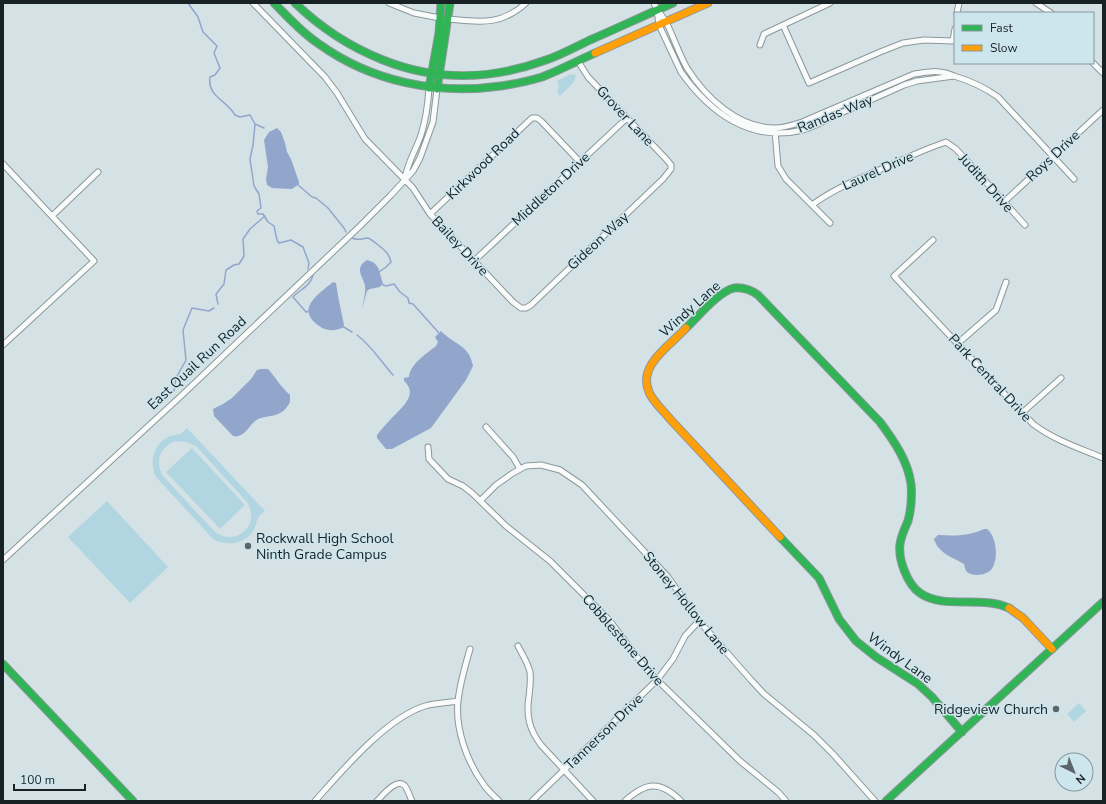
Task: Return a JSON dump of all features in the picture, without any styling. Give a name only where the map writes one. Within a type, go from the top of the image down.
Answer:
[{"type":"street","name":"Bailey Drive","points":[[253,3],[325,77],[337,93],[364,139],[417,192],[430,214],[517,306],[521,308]]},
{"type":"street","points":[[274,3],[298,27],[324,48],[357,66],[391,80],[429,88],[469,90],[501,87],[541,77],[708,3]]},
{"type":"street","points":[[295,3],[330,34],[361,51],[394,66],[439,76],[476,77],[523,67],[547,59],[673,3]]},
{"type":"street","points":[[389,3],[414,13],[440,18]]},
{"type":"street","points":[[405,180],[407,167],[424,123],[439,33],[441,3]]},
{"type":"street","name":"East Quail Run Road","points":[[3,560],[222,358],[359,228],[414,171],[426,145],[433,122],[450,3]]},
{"type":"street","name":"Randas Way","points":[[654,3],[682,72],[691,85],[713,108],[738,124],[748,128],[775,131],[804,130],[917,81],[954,76],[971,81],[998,96],[1074,179]]},
{"type":"street","points":[[760,45],[764,34],[830,3]]},
{"type":"street","points":[[1036,3],[1050,12]]},
{"type":"street","points":[[448,19],[487,22],[502,19],[512,14],[524,4]]},
{"type":"street","points":[[783,25],[809,83],[904,43],[924,40],[953,41],[954,35]]},
{"type":"street","name":"Grover Lane","points":[[578,61],[588,77],[667,160],[671,165],[671,170]]},
{"type":"street","points":[[1094,64],[1103,73]]},
{"type":"street","name":"Roys Drive","points":[[1004,202],[1103,110]]},
{"type":"street","name":"Kirkwood Road","points":[[430,214],[532,118],[541,120],[580,162]]},
{"type":"street","name":"Middleton Drive","points":[[474,261],[627,118]]},
{"type":"street","points":[[775,131],[778,166],[786,179],[830,223]]},
{"type":"street","name":"Laurel Drive","points":[[812,205],[826,195],[856,180],[946,142]]},
{"type":"street","name":"Judith Drive","points":[[946,142],[956,150],[1025,225]]},
{"type":"street","points":[[3,164],[94,261],[3,345]]},
{"type":"street","name":"Gideon Way","points":[[521,308],[526,308],[530,305],[671,170]]},
{"type":"street","points":[[52,216],[98,172]]},
{"type":"street","name":"Park Central Drive","points":[[933,240],[894,276],[1022,413],[1045,433],[1103,458]]},
{"type":"street","points":[[957,344],[996,310],[1006,282]]},
{"type":"street","name":"Windy Lane","points":[[962,732],[918,683],[870,654],[858,643],[847,631],[840,620],[827,591],[819,578],[652,398],[648,391],[646,382],[647,374],[654,359],[714,302],[731,289],[736,288],[749,290],[758,294],[880,422],[894,439],[907,469],[911,495],[908,520],[902,535],[900,547],[904,569],[910,584],[922,594],[935,600],[945,602],[978,600],[989,601],[1004,606],[1026,622],[1052,649]]},
{"type":"street","points":[[1022,413],[1061,378]]},
{"type":"street","points":[[486,426],[513,457],[520,469]]},
{"type":"street","name":"Cobblestone Drive","points":[[428,447],[430,459],[448,479],[463,486],[481,500],[506,526],[550,561],[610,620],[646,669],[740,761],[778,792],[786,801]]},
{"type":"street","name":"Stoney Hollow Lane","points":[[481,500],[496,485],[526,466],[541,465],[560,470],[582,485],[668,577],[699,620],[764,694],[809,731],[833,754],[875,801]]},
{"type":"street","points":[[886,801],[1103,602]]},
{"type":"street","name":"Tannerson Drive","points":[[532,801],[657,680],[673,659],[685,636],[699,620]]},
{"type":"street","points":[[518,646],[530,672],[527,713],[534,736],[541,746],[593,801]]},
{"type":"street","points":[[470,650],[461,682],[458,701],[458,715],[461,732],[469,759],[484,786],[499,801]]},
{"type":"street","points":[[3,664],[133,801]]},
{"type":"street","points":[[315,801],[344,769],[382,732],[403,716],[425,706],[458,701]]},
{"type":"street","points":[[377,801],[393,785],[398,784],[402,784],[406,787],[412,801]]},
{"type":"street","points":[[625,801],[642,788],[656,786],[673,793],[681,801]]},
{"type":"shaded area","points":[[571,74],[576,75],[574,82],[560,96],[557,92],[559,85],[557,81]]},
{"type":"shaded area","points":[[277,128],[281,132],[299,182],[299,184],[292,189],[272,188],[267,185],[266,179],[268,167],[264,140],[269,132]]},
{"type":"shaded area","points":[[367,260],[371,261],[377,266],[383,283],[380,287],[367,291],[362,309],[365,289],[360,270],[363,263]]},
{"type":"shaded area","points":[[333,282],[336,283],[344,325],[342,328],[336,330],[325,329],[318,325],[311,318],[308,311],[313,300]]},
{"type":"shaded area","points":[[441,331],[465,349],[473,366],[466,380],[431,428],[392,449],[386,449],[377,438],[377,435],[403,407],[409,397],[410,392],[404,378],[409,377],[415,364],[436,346],[438,342],[435,337]]},
{"type":"shaded area","points":[[268,369],[290,395],[290,402],[284,411],[276,415],[258,419],[244,433],[233,436],[214,416],[213,409],[232,398],[251,379],[257,370]]},
{"type":"shaded area","points":[[187,428],[265,511],[260,515],[254,530],[250,535],[241,541],[235,543],[224,543],[213,539],[156,477],[153,460],[159,444],[170,436],[181,433]],"holes":[[[175,441],[186,442],[196,446],[247,502],[251,511],[249,526],[238,535],[231,537],[223,536],[215,532],[163,476],[159,466],[162,451],[165,447]]]},
{"type":"shaded area","points":[[192,448],[245,505],[220,529],[166,472]]},
{"type":"shaded area","points":[[107,501],[168,567],[130,603],[68,537]]},
{"type":"shaded area","points":[[987,529],[993,537],[996,555],[994,566],[989,572],[983,574],[976,575],[967,572],[964,564],[942,551],[934,539],[938,535],[961,535]]},
{"type":"shaded area","points":[[1079,703],[1086,711],[1074,722],[1067,714]]},
{"type":"waterway","points":[[188,3],[198,17],[203,32],[217,46],[214,53],[220,68],[215,75],[210,77],[210,84],[214,94],[232,110],[235,115],[240,117],[250,115],[255,124],[250,159],[254,186],[259,194],[261,208],[257,211],[258,214],[263,214],[268,222],[274,226],[279,243],[291,240],[303,247],[309,263],[308,269]]},
{"type":"waterway","points":[[255,124],[264,128]]},
{"type":"waterway","points":[[297,184],[328,208],[346,232]]},
{"type":"waterway","points":[[218,304],[216,294],[224,284],[226,270],[239,264],[244,256],[243,239],[250,229],[265,216]]},
{"type":"waterway","points":[[352,238],[368,238],[388,254],[391,262],[379,272]]},
{"type":"waterway","points":[[310,311],[306,312],[293,297],[310,282],[313,275]]},
{"type":"waterway","points":[[381,284],[386,286],[394,284],[400,292],[408,298],[409,303],[413,304],[439,333]]},
{"type":"waterway","points":[[174,391],[176,378],[186,360],[183,330],[192,308],[209,311],[214,308]]},
{"type":"waterway","points":[[342,326],[352,332]]},
{"type":"waterway","points":[[357,335],[372,349],[393,375]]},
{"type":"traffic: fast","points":[[274,3],[307,35],[339,57],[361,68],[383,76],[406,83],[429,87],[453,89],[477,88],[501,86],[532,80],[595,53]]},
{"type":"traffic: fast","points":[[295,3],[315,21],[336,36],[371,55],[404,67],[424,72],[464,76],[505,72],[546,60],[673,3]]},
{"type":"traffic: fast","points":[[429,88],[439,33],[441,3]]},
{"type":"traffic: fast","points":[[437,89],[450,3]]},
{"type":"traffic: fast","points":[[686,328],[708,305],[728,290],[734,288],[744,288],[758,295],[880,422],[904,459],[911,484],[911,508],[908,521],[903,532],[900,557],[904,571],[915,589],[930,598],[940,601],[998,604],[1009,608]]},
{"type":"traffic: fast","points":[[780,537],[819,578],[839,619],[856,641],[876,657],[918,684],[932,697],[962,732]]},
{"type":"traffic: fast","points":[[886,801],[1103,602]]},
{"type":"traffic: fast","points":[[3,664],[133,801]]},
{"type":"traffic: slow","points":[[595,53],[708,3]]},
{"type":"traffic: slow","points":[[686,328],[657,356],[651,364],[647,382],[649,392],[656,403],[670,419],[780,537]]},
{"type":"traffic: slow","points":[[1009,608],[1023,618],[1052,649]]},
{"type":"place","name":"Rockwall High School Ninth Grade Campus","points":[[248,546]]},
{"type":"place","name":"Ridgeview Church","points":[[1056,709]]}]
